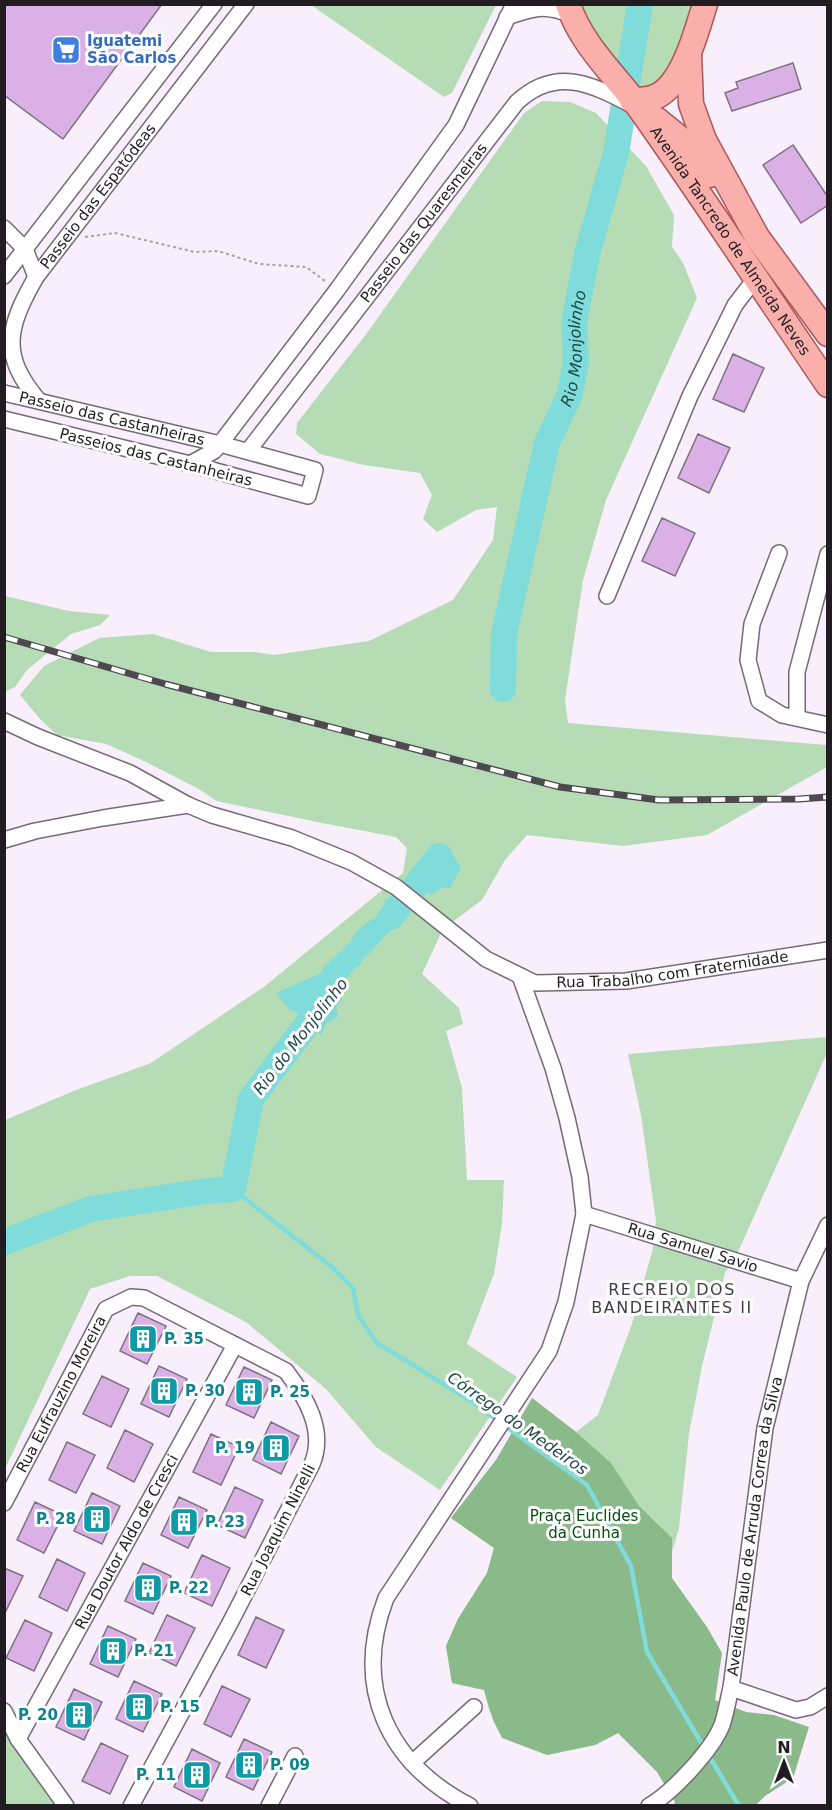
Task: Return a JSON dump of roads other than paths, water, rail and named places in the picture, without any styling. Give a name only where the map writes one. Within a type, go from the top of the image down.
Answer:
[{"type":"main road","points":[[635,105],[643,100],[659,96],[671,85],[689,54],[705,4]]},
{"type":"main road","points":[[569,10],[602,64],[635,105],[663,123],[682,140],[757,237]]},
{"type":"main road","name":"Avenida Tancredo de Almeida Neves","points":[[689,54],[691,104],[705,140],[757,237],[828,334]]},
{"type":"main road","name":"Avenida Tancredo de Almeida Neves","points":[[635,105],[828,385]]},
{"type":"street","name":"Passeio das Espatódeas","points":[[6,272],[214,4]]},
{"type":"street","name":"Passeio das Espatódeas","points":[[39,401],[20,382],[8,352],[12,320],[36,278],[246,4]]},
{"type":"street","points":[[510,11],[545,7],[569,10]]},
{"type":"street","name":"Passeio das Quaresmeiras","points":[[190,464],[214,451],[220,444],[337,290],[456,125],[510,11]]},
{"type":"street","name":"Passeio das Quaresmeiras","points":[[248,451],[517,102],[530,90],[550,83],[578,82],[601,89],[635,105]]},
{"type":"street","points":[[4,228],[25,249],[36,278]]},
{"type":"street","points":[[6,272],[28,292]]},
{"type":"street","points":[[607,596],[690,396],[735,305],[755,279]]},
{"type":"street","name":"Passeio das Castanheiras","points":[[4,393],[220,444]]},
{"type":"street","name":"Passeios das Castanheiras","points":[[4,419],[190,464],[308,496],[315,470],[248,451]]},
{"type":"street","points":[[220,444],[248,451]]},
{"type":"street","points":[[779,553],[752,624],[748,660],[759,701],[782,715],[828,725]]},
{"type":"street","points":[[797,718],[797,672],[828,554]]},
{"type":"street","name":"Rua Trabalho com Fraternidade","points":[[4,721],[38,737],[130,773],[188,805],[212,815],[292,838],[351,862],[396,887],[486,959],[535,983],[626,981],[828,950]]},
{"type":"street","points":[[4,840],[35,831],[92,820],[188,805]]},
{"type":"street","points":[[470,1806],[443,1791],[422,1775],[397,1744],[378,1701],[373,1680],[373,1657],[379,1618],[386,1598],[549,1351],[566,1302],[584,1214],[580,1177],[553,1068],[520,975]]},
{"type":"street","name":"Rua Samuel Savio","points":[[584,1214],[801,1281]]},
{"type":"street","name":"Avenida Paulo de Arruda Correa da Silva","points":[[649,1806],[660,1799],[689,1771],[722,1726],[731,1688],[765,1428],[801,1281],[828,1225]]},
{"type":"street","name":"Rua Joaquim Ninelli","points":[[131,1297],[144,1298],[286,1371],[301,1391],[312,1414],[317,1444],[316,1454],[230,1623],[131,1806]]},
{"type":"street","name":"Rua Eufrauzino Moreira","points":[[4,1503],[106,1309],[131,1297]]},
{"type":"street","name":"Rua Doutor Aldo de Cresci","points":[[18,1739],[235,1346]]},
{"type":"street","points":[[731,1688],[796,1710],[810,1707],[828,1696]]},
{"type":"street","points":[[412,1763],[474,1707]]},
{"type":"street","points":[[4,1711],[18,1739],[66,1806]]},
{"type":"street","points":[[269,1806],[295,1756]]},
{"type":"water","points":[[437,849],[450,851],[461,867],[450,888],[441,888],[431,895],[421,887],[429,876],[429,862]]},
{"type":"water","points":[[399,894],[412,902],[404,917],[397,921],[395,928],[363,958],[362,963],[348,977],[339,995],[342,999],[336,1007],[338,1016],[326,1024],[321,1035],[305,1017],[290,1010],[276,993],[321,973],[358,930],[384,910],[385,899]]},
{"type":"waterway","name":"Rio Monjolinho","points":[[503,689],[504,634],[547,443],[570,394],[576,362],[574,323],[587,254],[616,153],[640,4]]},
{"type":"waterway","name":"Rio do Monjolinho","points":[[391,917],[439,856]]},
{"type":"waterway","name":"Rio do Monjolinho","points":[[4,1242],[91,1209],[233,1189],[251,1099],[329,995]]},
{"type":"waterway","name":"Córrego do Medeiros","points":[[233,1189],[332,1267],[353,1288],[358,1315],[377,1343],[468,1399],[587,1485],[631,1566],[647,1652],[739,1806]]},
{"type":"railway","points":[[4,637],[165,684],[560,787],[659,800],[828,797]]},
{"type":"place","name":"Iguatemi São Carlos","points":[[66,50]]},
{"type":"place","name":"P. 35","points":[[143,1339]]},
{"type":"place","name":"P. 30","points":[[164,1391]]},
{"type":"place","name":"P. 25","points":[[249,1392]]},
{"type":"place","name":"P. 19","points":[[276,1448]]},
{"type":"place","name":"P. 28","points":[[97,1519]]},
{"type":"place","name":"P. 23","points":[[184,1522]]},
{"type":"place","name":"P. 22","points":[[148,1588]]},
{"type":"place","name":"P. 21","points":[[113,1651]]},
{"type":"place","name":"P. 15","points":[[139,1707]]},
{"type":"place","name":"P. 20","points":[[79,1715]]},
{"type":"place","name":"P. 09","points":[[249,1765]]},
{"type":"place","name":"P. 11","points":[[197,1775]]},
{"type":"district","name":"RECREIO DOS BANDEIRANTES II","points":[[672,1298]]},
{"type":"park label","name":"Praça Euclides da Cunha","points":[[584,1524]]}]
